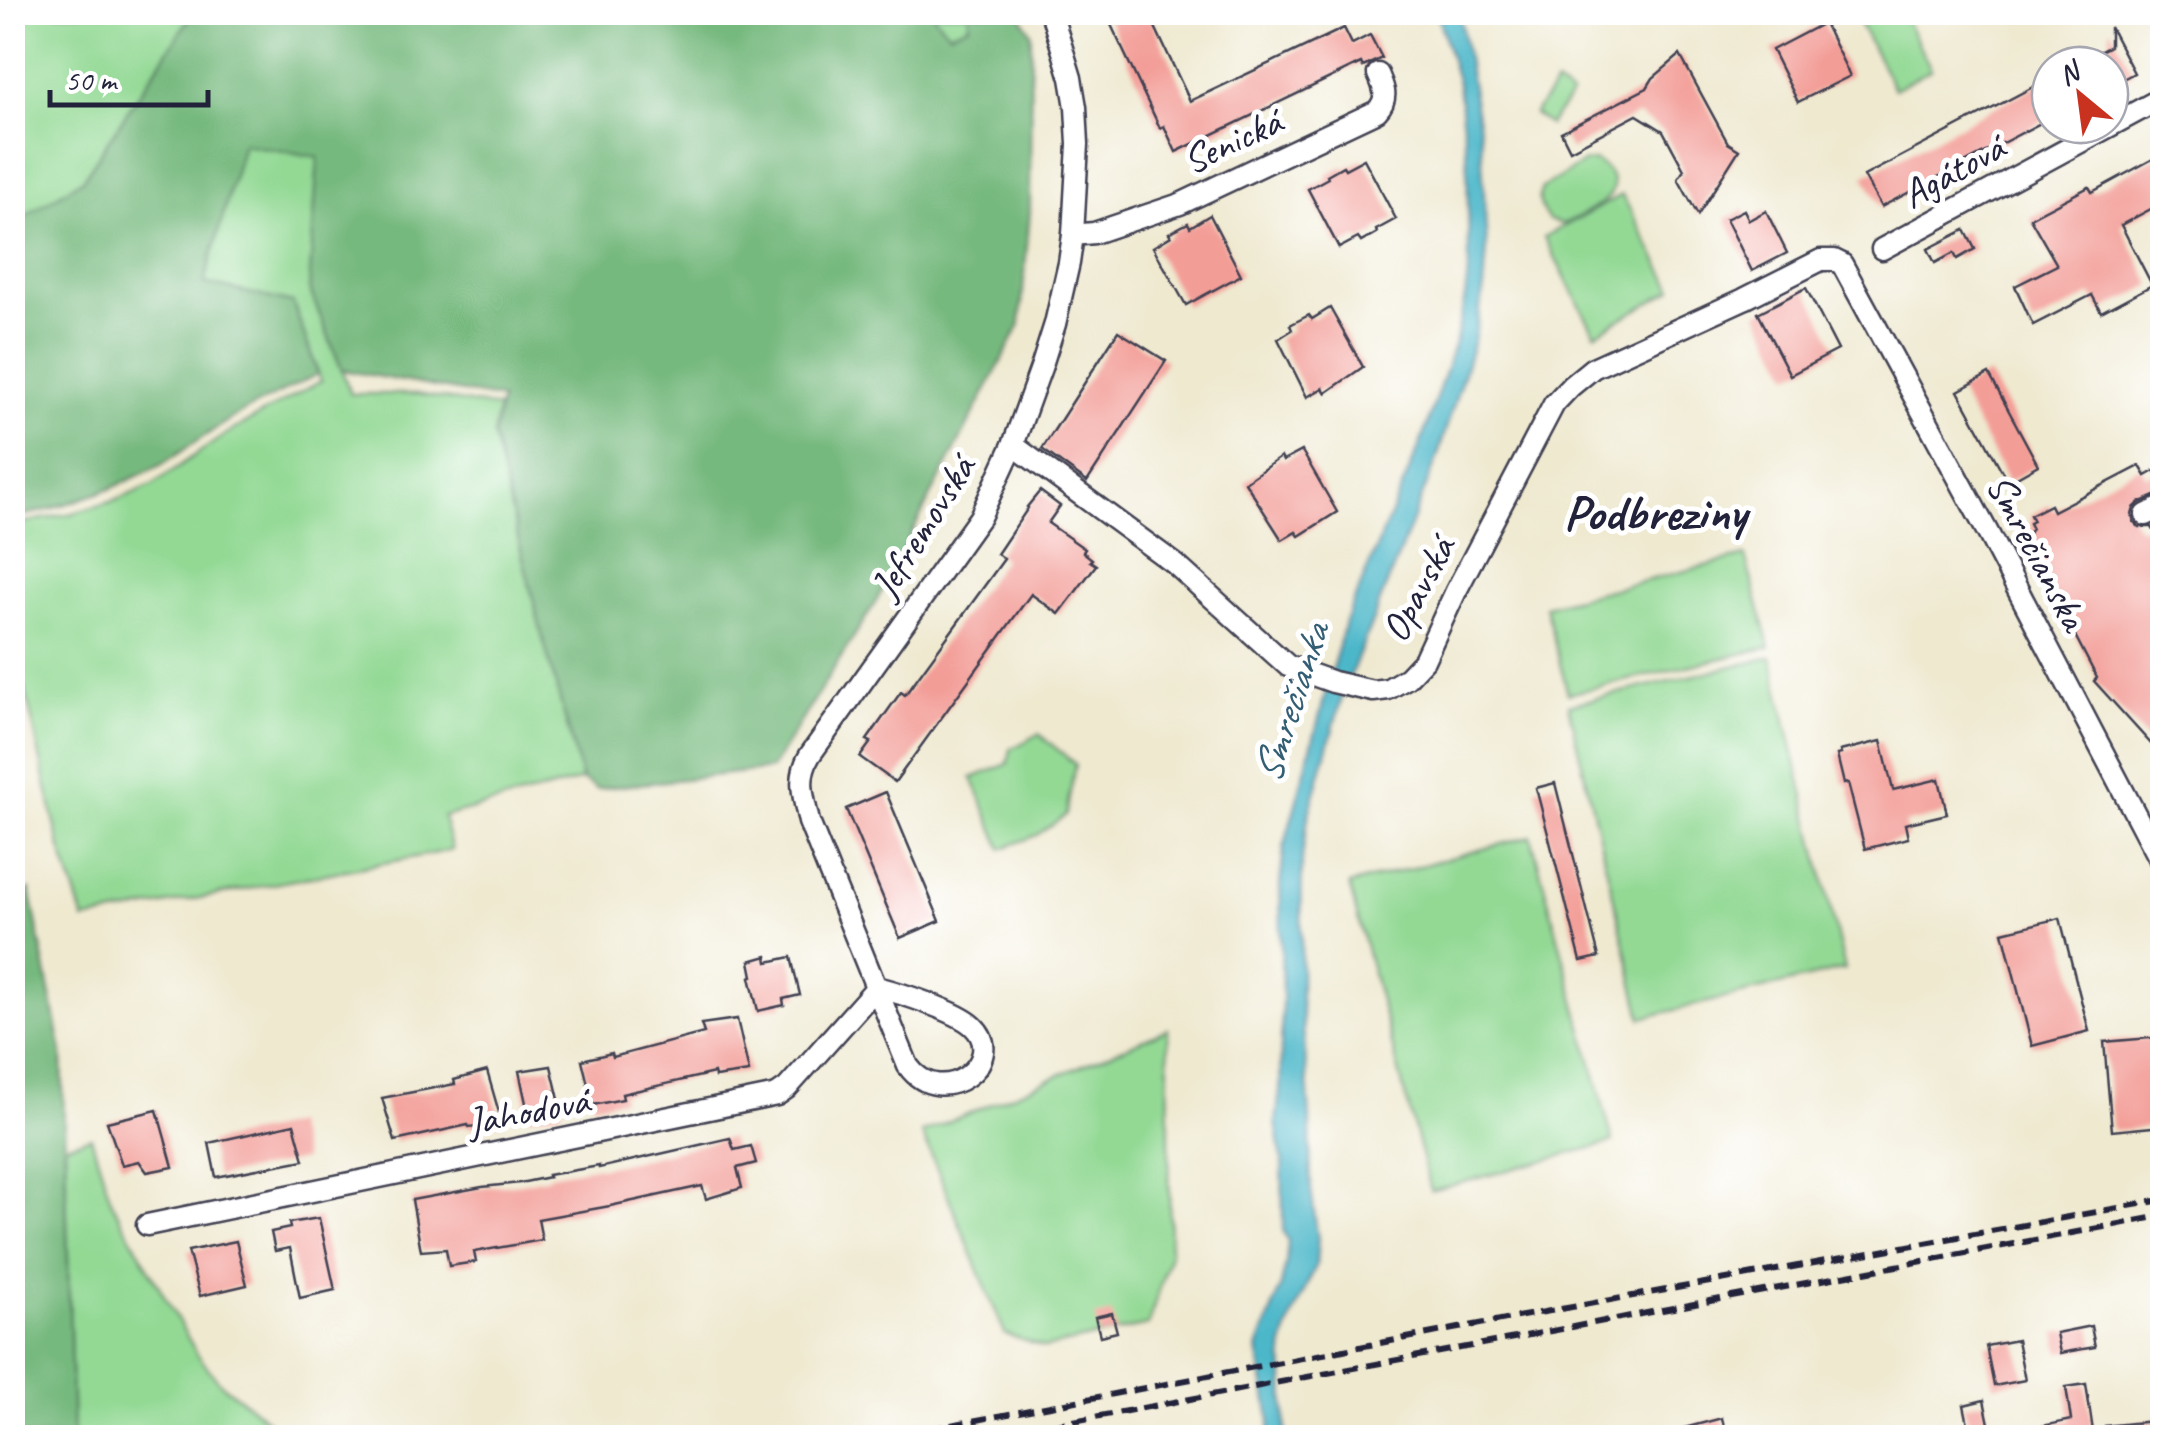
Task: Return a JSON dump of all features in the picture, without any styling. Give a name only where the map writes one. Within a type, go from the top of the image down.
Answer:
[{"type":"street","name":"Jefremovská","points":[[878,987],[909,996],[974,1027],[983,1045],[978,1066],[971,1074],[946,1086],[934,1086],[915,1076],[908,1066],[810,822],[801,774],[810,755],[980,518],[1014,444],[1055,324],[1073,235],[1078,144],[1071,78],[1051,12]]},
{"type":"street","name":"Senická","points":[[1073,235],[1180,204],[1376,111],[1385,95],[1378,74]]},
{"type":"street","name":"Agátová","points":[[1882,249],[2162,98]]},
{"type":"street","name":"Opavská","points":[[1014,444],[1176,564],[1288,666],[1333,682],[1374,691],[1388,689],[1407,678],[1424,660],[1554,404],[1571,386],[1593,368],[1821,260],[1834,260],[1846,272]]},
{"type":"street","name":"Smrečianska","points":[[1846,272],[2162,865]]},
{"type":"street","name":"Jahodová","points":[[147,1225],[777,1095],[878,987]]},
{"type":"green space","points":[[931,12],[949,33],[969,25],[968,13],[1020,13],[1031,33],[1030,212],[1020,325],[877,600],[771,769],[596,789],[582,780],[493,436],[501,399],[342,370],[309,288],[318,157],[243,144],[204,283],[293,303],[318,374],[235,416],[161,465],[110,489],[45,511],[13,517],[13,224],[83,179],[193,13]]},
{"type":"green space","points":[[13,13],[193,13],[83,179],[13,224]]},
{"type":"green space","points":[[931,13],[968,13],[970,25],[948,33]]},
{"type":"green space","points":[[1854,13],[1902,13],[1931,69],[1894,89]]},
{"type":"green space","points":[[1556,84],[1571,95],[1549,125],[1534,114]]},
{"type":"green space","points":[[243,143],[319,157],[309,288],[351,394],[417,394],[498,408],[493,436],[582,780],[443,817],[452,850],[84,920],[59,842],[13,635],[12,525],[73,513],[152,485],[226,434],[321,381],[293,303],[204,283]]},
{"type":"green space","points":[[1595,161],[1612,179],[1611,194],[1568,222],[1549,220],[1540,205],[1542,188],[1585,162]]},
{"type":"green space","points":[[1622,195],[1673,289],[1595,334],[1544,237]]},
{"type":"green space","points":[[1745,556],[1770,647],[1568,694],[1545,606]]},
{"type":"green space","points":[[1771,657],[1845,969],[1642,1018],[1568,705]]},
{"type":"green space","points":[[1039,734],[1075,764],[1066,815],[1037,835],[1002,849],[972,778],[1008,764],[1011,749]]},
{"type":"green space","points":[[1531,836],[1613,1142],[1431,1191],[1349,885]]},
{"type":"green space","points":[[30,890],[62,1052],[73,1437],[13,1437],[12,895]]},
{"type":"green space","points":[[1168,1029],[1170,1254],[1148,1325],[1045,1348],[1005,1334],[922,1133]]},
{"type":"green space","points":[[91,1137],[112,1203],[197,1354],[220,1383],[285,1437],[73,1437],[65,1145]]},
{"type":"water","points":[[1437,13],[1457,13],[1461,23],[1481,139],[1487,248],[1484,288],[1474,341],[1435,464],[1342,697],[1308,818],[1302,858],[1301,998],[1311,1189],[1318,1239],[1316,1266],[1283,1346],[1286,1437],[1270,1437],[1258,1349],[1281,1285],[1288,1241],[1283,1230],[1282,1160],[1276,1122],[1280,1089],[1280,884],[1284,847],[1345,622],[1420,445],[1456,339],[1469,263],[1467,159],[1458,84]]},
{"type":"building","points":[[1105,12],[1148,12],[1190,101],[1344,28],[1352,44],[1370,35],[1382,58],[1363,67],[1361,63],[1176,152],[1164,126],[1160,128]]},
{"type":"building","points":[[1824,23],[1850,76],[1798,102],[1772,50]]},
{"type":"building","points":[[2110,27],[2119,45],[2110,45]]},
{"type":"building","points":[[1680,55],[1728,143],[1739,150],[1698,215],[1678,179],[1684,170],[1663,131],[1637,115],[1570,150],[1561,132],[1647,88]]},
{"type":"building","points":[[2030,89],[2030,129],[1881,207],[1864,176]]},
{"type":"building","points":[[2162,154],[2162,203],[2121,225],[2152,285],[2101,312],[2092,295],[2033,325],[2015,286],[2057,265],[2030,218],[2089,187],[2092,192]]},
{"type":"building","points":[[1364,159],[1396,219],[1361,242],[1358,238],[1339,248],[1308,189],[1343,166],[1345,169]]},
{"type":"building","points":[[1744,210],[1749,220],[1766,211],[1787,253],[1752,271],[1726,219]]},
{"type":"building","points":[[1210,215],[1241,275],[1186,305],[1153,247],[1171,236],[1169,233]]},
{"type":"building","points":[[1965,230],[1975,249],[1957,259],[1954,253],[1935,263],[1928,249]]},
{"type":"building","points":[[1806,288],[1838,350],[1790,375],[1758,313]]},
{"type":"building","points":[[1330,308],[1363,367],[1326,393],[1323,388],[1307,397],[1278,339],[1292,330],[1290,325],[1309,315],[1312,319]]},
{"type":"building","points":[[1118,331],[1166,361],[1087,482],[1042,449]]},
{"type":"building","points":[[1989,374],[2038,465],[2008,482],[1958,391]]},
{"type":"building","points":[[1302,451],[1337,512],[1299,536],[1296,532],[1282,540],[1245,482],[1281,457],[1283,461]]},
{"type":"building","points":[[2140,466],[2146,476],[2155,471],[2162,483],[2160,494],[2139,503],[2132,515],[2139,527],[2152,527],[2162,547],[2162,756],[2094,681],[2097,678],[2037,562],[2017,556],[2027,550],[2025,542],[2032,529],[2029,523],[2033,521],[2030,515],[2050,505],[2053,511]]},
{"type":"building","points":[[1040,491],[1060,506],[1048,523],[1085,549],[1083,552],[1096,565],[1059,614],[1031,594],[895,782],[860,757],[871,742],[867,740],[901,692],[905,695],[1004,559],[997,554]]},
{"type":"building","points":[[1881,741],[1893,790],[1939,779],[1947,814],[1905,824],[1908,838],[1865,849],[1837,755]]},
{"type":"building","points":[[1555,783],[1599,957],[1581,961],[1536,788]]},
{"type":"building","points":[[886,792],[940,921],[900,938],[846,809]]},
{"type":"building","points":[[2060,918],[2089,1031],[2032,1046],[2003,932]]},
{"type":"building","points":[[767,956],[768,962],[791,957],[800,995],[783,999],[784,1005],[758,1011],[750,961]]},
{"type":"building","points":[[737,1019],[749,1072],[715,1077],[714,1073],[622,1094],[623,1099],[593,1105],[582,1060],[612,1053],[613,1057],[704,1033],[701,1024]]},
{"type":"building","points":[[2162,1037],[2162,1126],[2112,1131],[2104,1042]]},
{"type":"building","points":[[551,1066],[562,1112],[529,1117],[519,1071]]},
{"type":"building","points":[[487,1071],[502,1123],[468,1125],[395,1141],[382,1098],[455,1084],[454,1080]]},
{"type":"building","points":[[157,1110],[173,1167],[147,1172],[139,1161],[122,1165],[107,1122]]},
{"type":"building","points":[[294,1124],[304,1160],[216,1177],[209,1143]]},
{"type":"building","points":[[730,1138],[734,1150],[751,1146],[756,1163],[737,1168],[742,1188],[706,1199],[702,1186],[538,1219],[542,1240],[474,1252],[476,1262],[449,1266],[446,1249],[421,1251],[412,1200],[599,1168]]},
{"type":"building","points":[[319,1218],[335,1290],[300,1298],[290,1248],[275,1251],[271,1232],[290,1228],[289,1223]]},
{"type":"building","points":[[236,1241],[247,1285],[200,1296],[188,1251]]},
{"type":"building","points":[[1112,1313],[1117,1332],[1100,1336],[1095,1317]]},
{"type":"building","points":[[2091,1326],[2095,1347],[2060,1353],[2056,1333]]},
{"type":"building","points":[[2017,1340],[2025,1380],[1994,1386],[1986,1346]]},
{"type":"building","points":[[2086,1384],[2094,1438],[2025,1438],[2024,1430],[2071,1420],[2066,1387]]},
{"type":"building","points":[[1984,1400],[1992,1438],[1971,1438],[1964,1405]]},
{"type":"building","points":[[1722,1418],[1727,1438],[1669,1438],[1669,1432]]},
{"type":"building","points":[[2162,1420],[2162,1438],[2105,1438],[2105,1426]]},
{"type":"railway","points":[[883,1438],[1506,1319],[2162,1200]]},
{"type":"railway","points":[[983,1438],[2162,1216]]},
{"type":"district","name":"Podbreziny","points":[[1655,512]]},
{"type":"water label","name":"Smrečianka","points":[[1291,703]]}]
